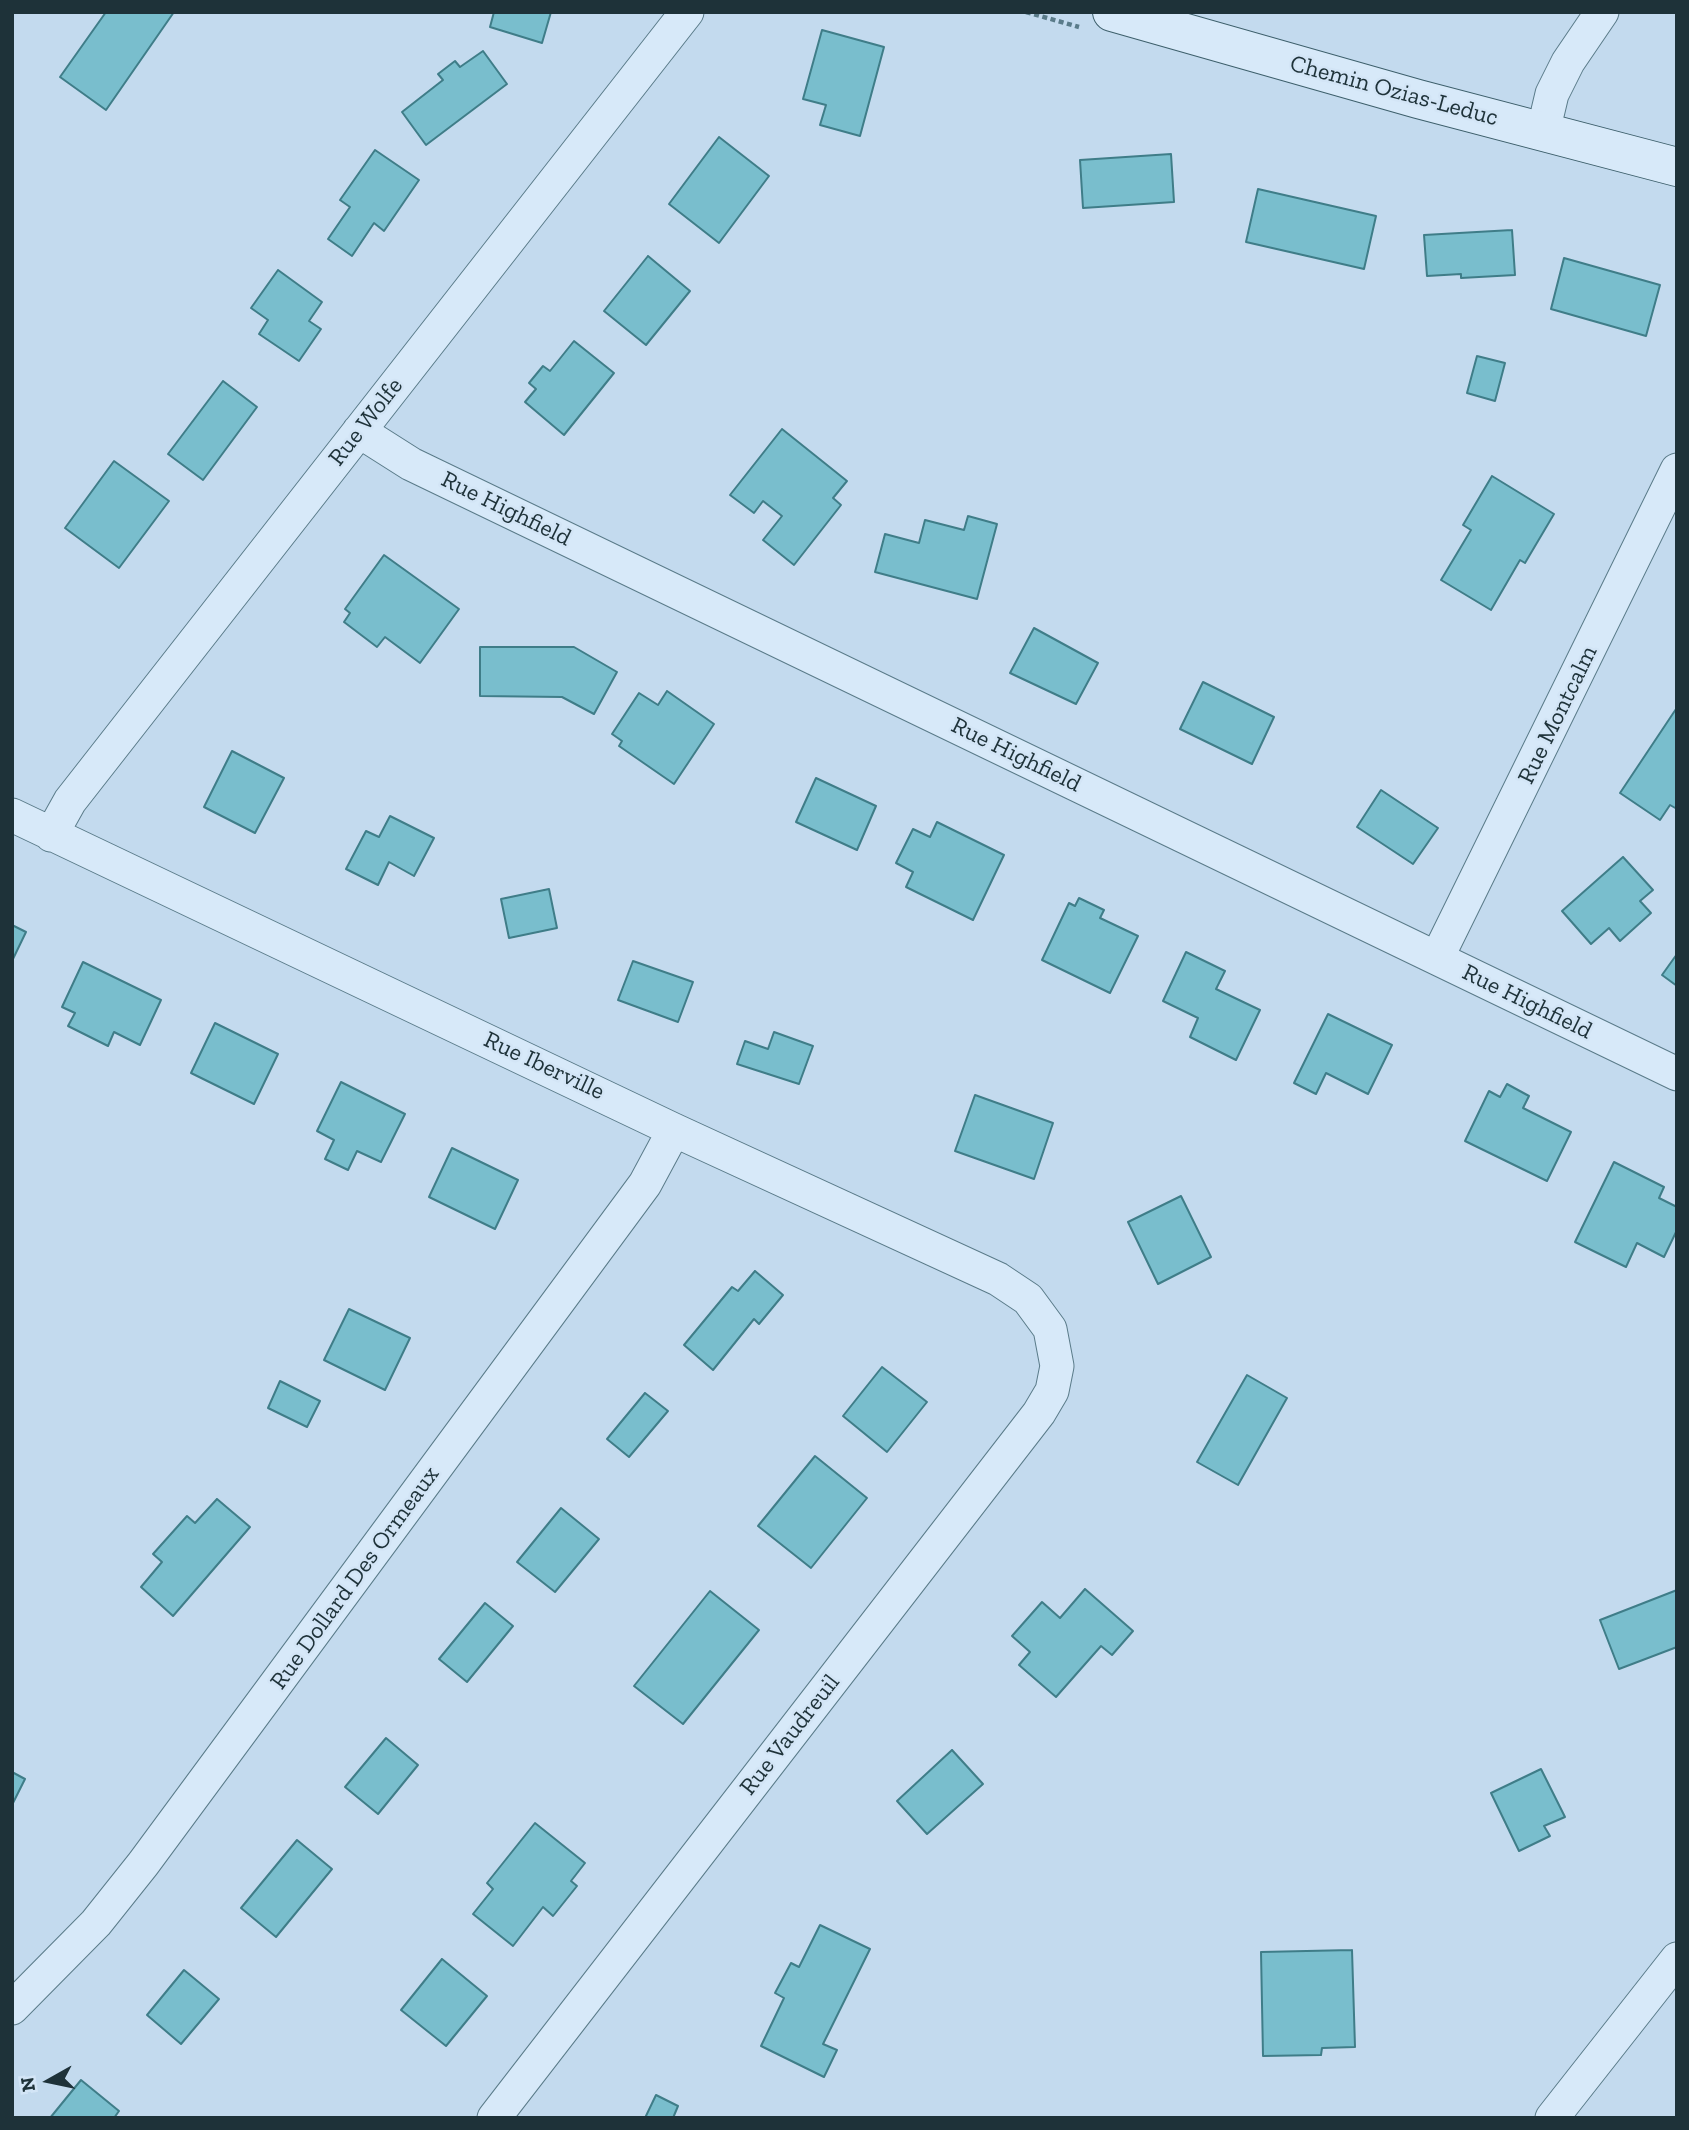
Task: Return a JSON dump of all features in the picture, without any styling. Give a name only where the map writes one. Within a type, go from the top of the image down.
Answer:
[{"type":"street","name":"Rue Wolfe","points":[[51,835],[70,801],[687,12]]},
{"type":"street","name":"Chemin Ozias-Leduc","points":[[1112,12],[1677,167]]},
{"type":"street","points":[[1543,132],[1552,94],[1568,62],[1602,12]]},
{"type":"street","name":"Rue Highfield","points":[[359,431],[411,464],[1677,1074]]},
{"type":"street","name":"Rue Montcalm","points":[[1437,958],[1677,470]]},
{"type":"street","name":"Rue Iberville","points":[[12,815],[674,1130],[998,1279],[1037,1308],[1054,1341]]},
{"type":"street","name":"Rue Dollard Des Ormeaux","points":[[12,2008],[96,1923],[152,1853],[645,1184],[674,1130]]},
{"type":"street","name":"Rue Vaudreuil","points":[[494,2118],[1040,1413],[1055,1379],[1054,1341]]},
{"type":"street","points":[[1552,2118],[1677,1959]]},
{"type":"building","points":[[106,12],[174,12],[106,110],[60,77]]},
{"type":"building","points":[[494,12],[551,12],[542,43],[490,27]]},
{"type":"building","points":[[822,30],[884,47],[860,136],[820,125],[826,105],[803,99]]},
{"type":"building","points":[[483,51],[507,84],[426,145],[402,112],[443,80],[438,74],[455,61],[460,67]]},
{"type":"building","points":[[719,137],[769,176],[719,243],[669,204]]},
{"type":"building","points":[[375,150],[419,180],[384,231],[374,223],[352,256],[328,239],[350,207],[340,200]]},
{"type":"building","points":[[1171,154],[1174,202],[1083,208],[1080,160]]},
{"type":"building","points":[[1258,189],[1376,216],[1364,269],[1246,242]]},
{"type":"building","points":[[1512,230],[1515,275],[1461,278],[1461,274],[1427,276],[1424,235]]},
{"type":"building","points":[[648,256],[690,291],[646,345],[604,311]]},
{"type":"building","points":[[1564,258],[1660,285],[1646,336],[1551,309]]},
{"type":"building","points":[[278,270],[322,302],[309,321],[321,329],[299,361],[259,334],[268,320],[251,308]]},
{"type":"building","points":[[574,341],[614,373],[564,435],[525,402],[536,389],[529,383],[543,366],[550,371]]},
{"type":"building","points":[[1477,356],[1505,363],[1495,401],[1467,393]]},
{"type":"building","points":[[223,381],[257,407],[203,480],[168,454]]},
{"type":"building","points":[[782,429],[847,481],[833,498],[841,505],[794,565],[763,540],[782,516],[763,501],[754,513],[730,495]]},
{"type":"building","points":[[114,461],[169,501],[119,568],[65,528]]},
{"type":"building","points":[[1492,476],[1554,514],[1525,563],[1520,560],[1491,610],[1441,580],[1471,530],[1463,525]]},
{"type":"building","points":[[968,516],[997,524],[977,599],[875,572],[885,534],[919,543],[925,520],[964,530]]},
{"type":"building","points":[[384,555],[459,609],[420,663],[385,637],[377,647],[344,622],[350,613],[345,609]]},
{"type":"building","points":[[1034,628],[1098,663],[1076,704],[1010,673]]},
{"type":"building","points":[[480,647],[574,647],[617,672],[594,714],[562,697],[480,696]]},
{"type":"building","points":[[1203,682],[1274,717],[1252,764],[1180,729]]},
{"type":"building","points":[[667,691],[714,724],[674,784],[619,746],[622,741],[612,734],[639,693],[658,705]]},
{"type":"building","points":[[1676,709],[1677,809],[1670,805],[1660,820],[1620,793]]},
{"type":"building","points":[[232,751],[284,778],[255,833],[204,807]]},
{"type":"building","points":[[816,778],[876,806],[857,850],[796,822]]},
{"type":"building","points":[[1381,790],[1438,828],[1413,864],[1357,827]]},
{"type":"building","points":[[390,816],[434,838],[414,876],[389,862],[378,885],[346,869],[366,831],[379,837]]},
{"type":"building","points":[[937,822],[1004,855],[973,920],[906,887],[913,872],[896,863],[913,829],[930,837]]},
{"type":"building","points":[[1623,857],[1653,890],[1640,901],[1651,913],[1620,941],[1609,928],[1591,944],[1562,911]]},
{"type":"building","points":[[549,889],[557,928],[509,938],[501,899]]},
{"type":"building","points":[[1079,898],[1104,910],[1100,918],[1138,936],[1110,993],[1042,960],[1069,903],[1075,906]]},
{"type":"building","points":[[12,925],[26,932],[12,961]]},
{"type":"building","points":[[1186,952],[1225,971],[1216,989],[1260,1010],[1236,1060],[1190,1037],[1198,1018],[1163,1001]]},
{"type":"building","points":[[1677,954],[1677,986],[1662,975]]},
{"type":"building","points":[[633,961],[693,982],[678,1022],[618,1000]]},
{"type":"building","points":[[83,962],[161,1000],[140,1045],[114,1032],[108,1046],[68,1026],[75,1013],[62,1007]]},
{"type":"building","points":[[1328,1014],[1392,1045],[1368,1094],[1326,1073],[1316,1094],[1294,1083]]},
{"type":"building","points":[[215,1023],[278,1054],[254,1104],[191,1073]]},
{"type":"building","points":[[774,1032],[813,1046],[799,1084],[737,1064],[745,1041],[768,1049]]},
{"type":"building","points":[[341,1082],[405,1114],[381,1162],[357,1151],[348,1170],[325,1159],[334,1140],[317,1131]]},
{"type":"building","points":[[1507,1084],[1529,1096],[1523,1108],[1571,1132],[1547,1181],[1465,1141],[1489,1091],[1500,1097]]},
{"type":"building","points":[[975,1095],[1053,1123],[1034,1179],[955,1151]]},
{"type":"building","points":[[452,1148],[518,1180],[495,1229],[429,1197]]},
{"type":"building","points":[[1614,1162],[1664,1187],[1659,1198],[1677,1207],[1677,1230],[1664,1257],[1637,1243],[1626,1267],[1575,1242]]},
{"type":"building","points":[[1181,1196],[1211,1257],[1158,1284],[1128,1222]]},
{"type":"building","points":[[755,1271],[783,1295],[759,1324],[754,1319],[713,1370],[684,1345],[732,1287],[738,1291]]},
{"type":"building","points":[[349,1309],[410,1338],[385,1390],[324,1360]]},
{"type":"building","points":[[882,1367],[927,1402],[887,1452],[843,1416]]},
{"type":"building","points":[[1247,1375],[1287,1398],[1238,1485],[1197,1462]]},
{"type":"building","points":[[280,1381],[320,1401],[307,1427],[268,1408]]},
{"type":"building","points":[[645,1393],[668,1411],[629,1457],[607,1439]]},
{"type":"building","points":[[815,1456],[867,1498],[811,1568],[758,1526]]},
{"type":"building","points":[[217,1499],[250,1527],[173,1616],[141,1587],[162,1562],[153,1554],[187,1516],[195,1523]]},
{"type":"building","points":[[561,1508],[599,1539],[555,1592],[517,1562]]},
{"type":"building","points":[[1085,1589],[1133,1631],[1112,1655],[1101,1646],[1056,1697],[1019,1665],[1030,1652],[1012,1636],[1042,1602],[1060,1618]]},
{"type":"building","points":[[1677,1590],[1677,1647],[1619,1669],[1600,1620]]},
{"type":"building","points":[[710,1591],[759,1630],[683,1724],[634,1686]]},
{"type":"building","points":[[485,1603],[513,1626],[467,1682],[439,1659]]},
{"type":"building","points":[[386,1738],[418,1765],[378,1814],[345,1787]]},
{"type":"building","points":[[952,1750],[983,1784],[927,1834],[897,1801]]},
{"type":"building","points":[[1541,1769],[1565,1817],[1544,1826],[1550,1836],[1519,1851],[1491,1793]]},
{"type":"building","points":[[12,1772],[25,1779],[12,1805]]},
{"type":"building","points":[[535,1823],[585,1863],[571,1881],[577,1886],[553,1916],[543,1907],[513,1946],[473,1914],[493,1889],[487,1883]]},
{"type":"building","points":[[297,1840],[332,1869],[276,1937],[241,1908]]},
{"type":"building","points":[[820,1925],[870,1949],[823,2044],[837,2050],[824,2077],[761,2046],[784,1998],[775,1993],[791,1963],[799,1967]]},
{"type":"building","points":[[1352,1950],[1355,2047],[1322,2048],[1321,2055],[1263,2056],[1261,1952]]},
{"type":"building","points":[[442,1959],[487,1996],[446,2046],[401,2010]]},
{"type":"building","points":[[184,1970],[219,1999],[181,2044],[147,2015]]},
{"type":"building","points":[[81,2080],[119,2111],[114,2118],[50,2118]]},
{"type":"building","points":[[656,2095],[678,2106],[673,2118],[645,2118]]}]
